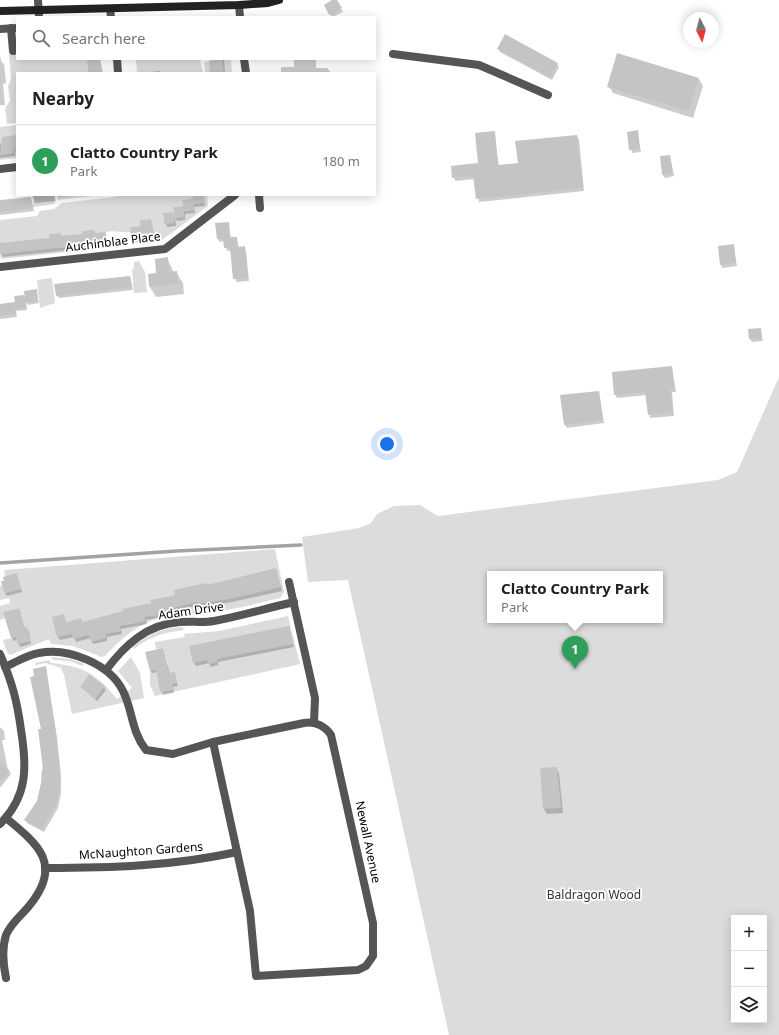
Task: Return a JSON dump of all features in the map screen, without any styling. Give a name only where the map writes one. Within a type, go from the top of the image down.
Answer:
[{"type":"street","points":[[38,0],[38,14]]},
{"type":"street","points":[[0,11],[38,14],[111,13],[268,3],[279,0]]},
{"type":"street","points":[[238,5],[240,16]]},
{"type":"street","points":[[0,29],[14,28],[13,51]]},
{"type":"street","points":[[393,54],[479,65],[548,95]]},
{"type":"street","points":[[117,60],[118,72]]},
{"type":"street","points":[[244,60],[246,72]]},
{"type":"street","points":[[0,169],[16,167]]},
{"type":"street","name":"Auchinblae Place","points":[[0,267],[165,249],[234,196]]},
{"type":"street","points":[[258,196],[260,208]]},
{"type":"street","points":[[5,667],[26,657],[40,653],[53,652],[70,654],[88,660],[106,670],[123,690],[137,739],[146,750],[173,754],[213,742],[304,722],[314,723],[315,698],[289,582]]},
{"type":"street","name":"Adam Drive","points":[[106,670],[125,646],[136,637],[151,629],[180,622],[214,620],[294,602]]},
{"type":"street","points":[[0,654],[17,700],[26,758],[22,790],[15,806],[3,821],[37,845],[43,856],[45,868],[44,880],[40,891],[29,906],[14,921],[6,935],[4,956],[6,978]]},
{"type":"street","name":"Newall Avenue","points":[[237,852],[250,911],[256,976],[358,970],[369,963],[375,952],[371,910],[331,735],[324,727],[314,723]]},
{"type":"street","points":[[213,742],[237,852]]},
{"type":"street","name":"McNaughton Gardens","points":[[45,868],[189,862],[237,852]]},
{"type":"green space","points":[[16,54],[16,60],[87,60],[88,72],[16,72],[16,123],[7,124],[5,108],[10,101],[8,86],[11,79],[9,55]]},
{"type":"green space","points":[[136,60],[200,60],[203,72],[137,72]]},
{"type":"green space","points":[[231,60],[232,72],[205,72],[204,62]]},
{"type":"green space","points":[[16,125],[16,158],[0,160],[0,127]]},
{"type":"green space","points":[[32,196],[54,196],[55,204],[33,207]]},
{"type":"green space","points":[[57,196],[92,196],[57,200]]},
{"type":"green space","points":[[192,196],[193,198],[182,200],[183,206],[173,207],[173,212],[163,213],[164,224],[174,223],[174,218],[184,217],[184,211],[194,210],[193,204],[203,203],[203,196],[207,196],[208,206],[162,240],[154,241],[151,219],[141,220],[141,226],[130,227],[131,232],[106,232],[107,248],[1,259],[0,254],[13,253],[11,242],[0,243],[0,220],[37,216],[40,211],[54,209],[62,203],[115,197]]},
{"type":"green space","points":[[139,261],[145,272],[147,292],[134,293],[132,269],[134,269],[134,262]]},
{"type":"green space","points":[[52,278],[55,303],[40,308],[37,280]]},
{"type":"green space","name":"Baldragon Wood","points":[[779,377],[779,1035],[449,1035],[348,580],[308,582],[302,537],[359,528],[371,523],[377,514],[394,506],[420,505],[438,516],[718,480],[737,472]]},
{"type":"green space","points":[[275,549],[284,592],[280,598],[239,608],[209,613],[166,616],[156,619],[137,628],[102,657],[73,646],[51,644],[49,639],[10,655],[7,652],[3,640],[16,637],[17,644],[30,641],[27,628],[13,630],[12,626],[23,623],[20,608],[4,612],[5,618],[0,620],[0,606],[10,603],[9,598],[0,600],[0,586],[2,585],[5,593],[21,589],[17,574],[5,577],[4,570]],"holes":[[[170,596],[173,612],[153,616],[150,600]],[[142,605],[145,621],[126,625],[122,609]]]},
{"type":"green space","points":[[288,616],[300,664],[155,696],[150,685],[150,671],[168,666],[163,648],[156,649],[155,642],[185,637],[184,634],[219,631]]},
{"type":"green space","points":[[182,627],[184,630],[157,636],[145,641],[134,649],[132,646],[156,633]]},
{"type":"green space","points":[[51,657],[70,659],[83,663],[83,666],[69,661],[53,660]]},
{"type":"green space","points":[[131,657],[140,673],[144,698],[72,714],[64,675],[61,668],[46,663],[35,665],[35,663],[49,660],[51,663],[81,669],[96,677],[110,690],[117,699],[132,688],[118,671]],"holes":[[[89,674],[105,686],[95,699],[80,687]]]},
{"type":"building","points":[[332,0],[337,0],[342,8],[329,15],[324,5]]},
{"type":"building","points":[[505,34],[558,63],[550,78],[497,49]]},
{"type":"building","points":[[617,53],[699,78],[689,111],[607,87]]},
{"type":"building","points":[[87,60],[100,60],[102,72],[88,72]]},
{"type":"building","points":[[222,60],[224,72],[210,72],[209,61]]},
{"type":"building","points":[[638,130],[640,149],[629,150],[627,132]]},
{"type":"building","points":[[495,131],[498,165],[518,163],[515,141],[577,135],[583,188],[476,199],[473,176],[452,178],[451,166],[478,163],[475,133]]},
{"type":"building","points":[[16,135],[16,147],[14,148],[14,153],[0,155],[2,137]]},
{"type":"building","points":[[670,155],[673,173],[662,175],[660,156]]},
{"type":"building","points":[[192,196],[203,196],[204,203],[193,204],[194,210],[184,211],[184,217],[174,218],[173,207],[183,206],[182,200],[193,198]]},
{"type":"building","points":[[31,197],[33,208],[0,212],[0,200]]},
{"type":"building","points":[[173,212],[174,223],[164,224],[163,213]]},
{"type":"building","points":[[151,219],[153,231],[142,233],[142,239],[131,240],[130,227],[141,226],[140,220]]},
{"type":"building","points":[[229,222],[230,237],[237,237],[238,247],[245,246],[248,278],[233,279],[230,248],[224,248],[223,238],[217,239],[215,223]]},
{"type":"building","points":[[94,230],[95,233],[105,232],[107,243],[0,254],[0,243],[49,238],[49,234],[61,233],[61,236],[82,234],[82,231]]},
{"type":"building","points":[[734,244],[736,263],[720,265],[718,246]]},
{"type":"building","points":[[168,257],[169,272],[177,271],[178,284],[149,287],[148,274],[156,273],[155,259]]},
{"type":"building","points":[[130,276],[132,287],[56,296],[54,284]]},
{"type":"building","points":[[37,289],[38,301],[25,303],[24,291]]},
{"type":"building","points":[[24,295],[26,308],[16,309],[14,296]]},
{"type":"building","points":[[15,302],[16,314],[0,316],[0,304]]},
{"type":"building","points":[[761,328],[762,338],[749,339],[748,329]]},
{"type":"building","points":[[672,366],[674,389],[670,389],[673,412],[648,415],[645,392],[614,395],[612,372]]},
{"type":"building","points":[[599,391],[603,420],[564,425],[560,395]]},
{"type":"building","points":[[276,568],[281,587],[230,599],[198,604],[197,602],[173,608],[173,612],[145,617],[145,621],[120,626],[121,631],[106,634],[106,638],[91,642],[89,635],[73,639],[72,634],[57,637],[52,617],[64,614],[66,622],[81,618],[82,622],[123,611],[122,609],[151,603],[150,600],[175,595],[174,590],[206,583],[207,585]]},
{"type":"building","points":[[17,573],[21,589],[4,593],[1,581],[4,581],[3,577]]},
{"type":"building","points":[[20,608],[24,628],[27,627],[30,641],[17,644],[16,637],[11,638],[3,612]]},
{"type":"building","points":[[289,626],[293,644],[217,659],[217,662],[208,664],[207,660],[193,663],[189,646]]},
{"type":"building","points":[[163,648],[169,673],[175,672],[177,683],[172,684],[173,690],[160,692],[156,669],[150,671],[145,652]]},
{"type":"building","points":[[46,666],[56,733],[60,772],[60,789],[56,804],[42,830],[24,820],[37,801],[43,769],[38,729],[41,729],[30,677],[34,676],[33,669]]},
{"type":"building","points":[[89,674],[105,686],[95,699],[80,687]]},
{"type":"building","points":[[0,762],[10,771],[0,782]]},
{"type":"building","points":[[557,767],[561,808],[543,809],[540,768]]},
{"type":"waterway","points":[[0,563],[177,551],[301,545]]},
{"type":"place","name":"Clatto Country Park","points":[[575,669]]}]
